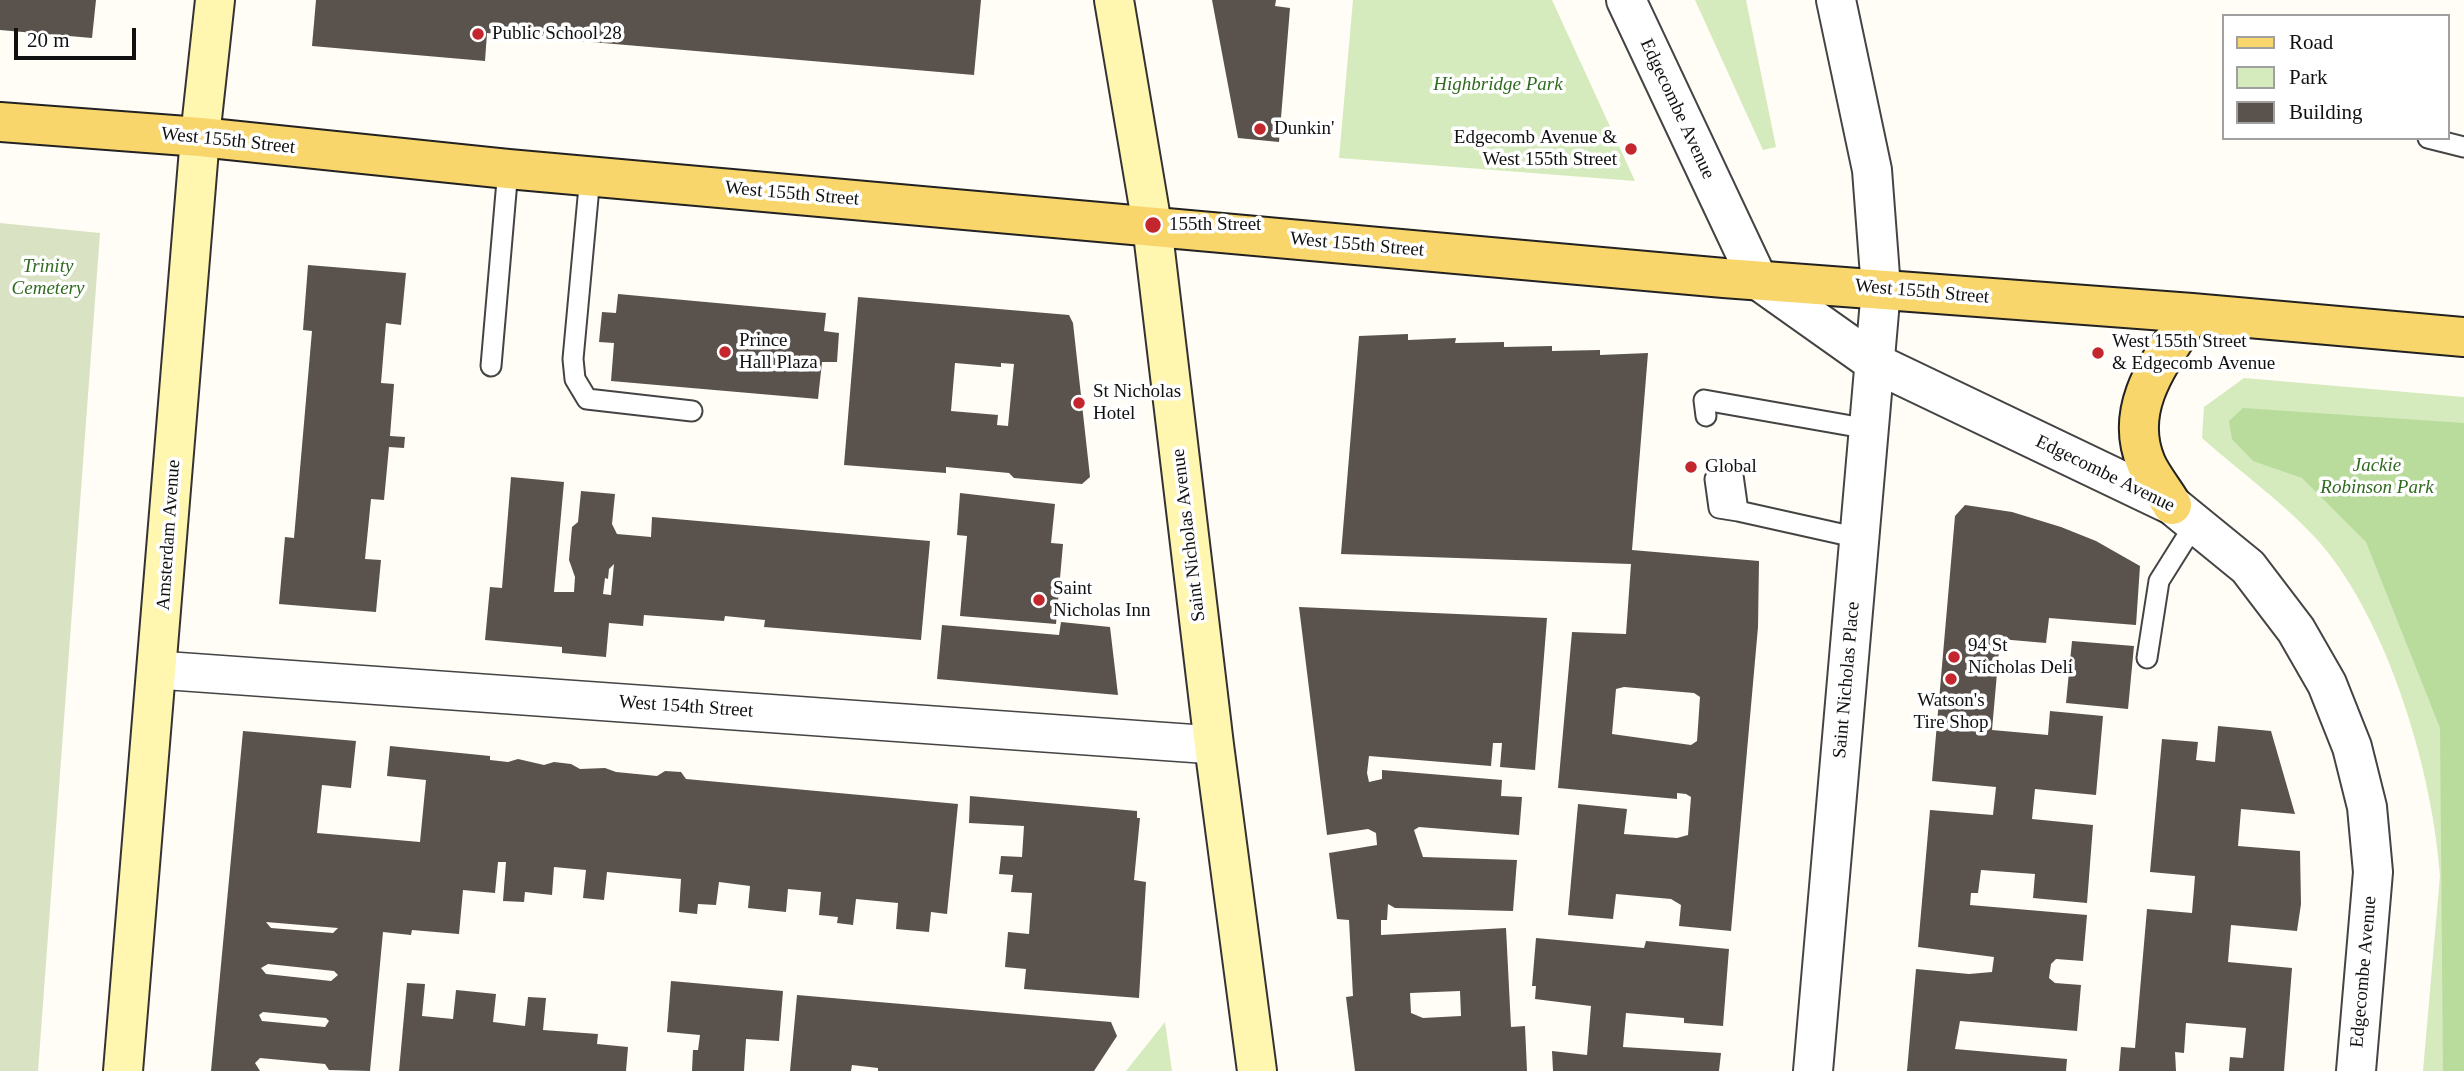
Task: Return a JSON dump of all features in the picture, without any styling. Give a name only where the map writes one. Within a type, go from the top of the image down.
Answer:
[{"type":"main road","name":"Amsterdam Avenue","points":[[123,1071],[200,137],[215,0]]},
{"type":"main road","name":"Saint Nicholas Avenue","points":[[1114,0],[1152,225],[1214,745],[1257,1071]]},
{"type":"main road","name":"West 155th Street","points":[[0,122],[200,137],[508,169],[1758,280],[2464,335]]},
{"type":"main road","points":[[2184,514],[2146,463],[2139,433],[2142,396],[2192,313]]},
{"type":"street","name":"Edgecombe Avenue","points":[[1626,0],[1758,280],[1875,363],[2184,514],[2248,567],[2296,629],[2327,684],[2352,747],[2367,807],[2373,872],[2356,1071]]},
{"type":"street","name":"Saint Nicholas Place","points":[[1813,1071],[1881,289],[1872,170],[1836,0]]},
{"type":"street","name":"West 154th Street","points":[[158,670],[1214,745]]},
{"type":"lane","points":[[2436,140],[2464,147]]},
{"type":"lane","points":[[491,366],[508,169]]},
{"type":"lane","points":[[590,176],[573,359],[575,379],[587,399],[692,411]]},
{"type":"lane","points":[[1718,410],[1869,429]]},
{"type":"lane","points":[[1724,477],[1738,511],[1859,538]]},
{"type":"lane","points":[[2147,658],[2159,580],[2184,514]]},
{"type":"green space","name":"Highbridge Park","points":[[1353,0],[1552,0],[1635,181],[1339,158]]},
{"type":"green space","points":[[1695,0],[1746,0],[1776,147],[1763,150]]},
{"type":"green space","name":"Trinity Cemetery","points":[[0,223],[100,233],[38,1071],[0,1071]]},
{"type":"green space","name":"Jackie Robinson Park","points":[[2244,378],[2464,397],[2464,1071],[2423,1071],[2440,876],[2428,792],[2417,747],[2387,657],[2345,577],[2321,544],[2278,502],[2202,438],[2204,407]]},
{"type":"green space","name":"Jackie Robinson Park","points":[[2243,408],[2464,423],[2464,1071],[2443,1071],[2440,728],[2366,542],[2302,478],[2253,461],[2232,439],[2229,421]]},
{"type":"green space","points":[[1165,1022],[1172,1071],[1126,1071]]},
{"type":"building","points":[[0,0],[96,0],[92,38],[0,30]]},
{"type":"building","points":[[316,0],[981,0],[974,75],[487,33],[485,61],[312,46]]},
{"type":"building","points":[[1212,0],[1276,0],[1275,6],[1290,8],[1279,142],[1238,138]]},
{"type":"building","points":[[308,265],[406,273],[401,325],[386,323],[381,383],[394,384],[390,436],[405,437],[404,448],[389,447],[384,500],[371,499],[365,559],[381,560],[376,612],[279,604],[285,537],[294,538],[312,331],[303,330]]},
{"type":"building","name":"Prince Hall Plaza","points":[[618,294],[826,313],[824,331],[839,333],[837,362],[822,362],[818,399],[611,381],[614,343],[599,342],[602,312],[616,313]]},
{"type":"building","points":[[858,297],[1069,315],[1073,323],[1090,477],[1082,484],[1014,478],[1009,473],[946,467],[946,473],[844,465]],"holes":[[[955,363],[1001,367],[1001,363],[1014,364],[1008,426],[997,425],[998,415],[951,411]]]},
{"type":"building","points":[[1408,334],[1408,340],[1456,338],[1455,343],[1504,342],[1504,347],[1552,346],[1552,351],[1600,350],[1600,355],[1648,353],[1632,550],[1759,561],[1758,627],[1731,931],[1679,926],[1681,905],[1671,899],[1616,894],[1613,919],[1568,915],[1578,804],[1627,809],[1624,834],[1677,838],[1688,835],[1691,797],[1686,794],[1677,793],[1677,799],[1558,788],[1572,632],[1626,634],[1631,564],[1341,554],[1359,336]],"holes":[[[1624,687],[1694,693],[1700,697],[1697,741],[1691,745],[1612,734],[1616,689]]]},
{"type":"building","points":[[511,477],[564,482],[554,592],[574,592],[575,577],[569,560],[572,527],[578,522],[581,491],[615,494],[612,524],[617,534],[651,537],[652,517],[930,541],[921,640],[764,627],[765,620],[725,616],[724,621],[644,615],[643,626],[609,623],[606,657],[562,653],[562,647],[485,640],[490,587],[502,588]],"holes":[[[614,564],[611,595],[603,594],[605,578],[608,579],[609,569]]]},
{"type":"building","points":[[960,493],[1055,504],[1051,543],[1063,544],[1056,624],[960,616],[967,536],[957,535]]},
{"type":"building","points":[[1965,505],[2012,512],[2061,527],[2096,541],[2140,566],[2136,625],[2049,618],[2046,643],[2000,639],[1992,730],[2048,735],[2050,711],[2103,716],[2096,795],[2035,789],[2032,819],[2093,825],[2087,903],[2033,898],[2035,874],[1981,870],[1978,893],[1971,893],[1970,905],[2087,915],[2083,961],[2056,959],[2051,964],[2049,978],[2055,983],[2081,985],[2077,1031],[1960,1021],[1955,1049],[2067,1059],[2066,1071],[1907,1071],[1916,969],[1969,974],[1992,972],[1994,957],[1918,947],[1930,810],[1993,815],[1996,787],[1932,781],[1955,516]]},
{"type":"building","points":[[1299,607],[1547,618],[1535,770],[1500,767],[1502,743],[1493,743],[1491,766],[1369,756],[1367,773],[1369,782],[1382,779],[1382,770],[1502,780],[1501,796],[1522,797],[1519,835],[1419,827],[1414,830],[1423,857],[1517,860],[1513,911],[1395,908],[1388,904],[1387,920],[1381,920],[1381,935],[1506,928],[1511,1027],[1525,1026],[1527,1071],[1355,1071],[1346,997],[1353,996],[1349,920],[1337,919],[1329,853],[1377,845],[1376,833],[1368,829],[1327,835]],"holes":[[[1460,991],[1461,1016],[1423,1018],[1411,1013],[1410,993]]]},
{"type":"building","points":[[1061,622],[1110,627],[1118,695],[937,679],[942,625],[1059,635]]},
{"type":"building","points":[[2072,641],[2134,646],[2128,709],[2066,703]]},
{"type":"building","points":[[2218,726],[2271,731],[2295,814],[2241,809],[2238,846],[2300,851],[2301,904],[2297,931],[2231,925],[2228,962],[2292,968],[2284,1071],[2229,1071],[2230,1057],[2243,1058],[2246,1028],[2186,1023],[2184,1053],[2175,1052],[2176,1071],[2119,1071],[2121,1047],[2135,1048],[2147,909],[2192,913],[2195,876],[2150,872],[2162,739],[2198,742],[2196,760],[2215,762]]},
{"type":"building","points":[[243,731],[356,741],[351,788],[322,785],[317,833],[420,842],[426,780],[387,776],[390,746],[490,756],[490,760],[508,762],[518,759],[544,765],[554,762],[571,764],[580,769],[605,768],[616,772],[657,776],[665,771],[681,772],[686,779],[958,804],[947,914],[931,912],[929,932],[896,929],[898,903],[856,899],[853,925],[837,923],[838,917],[819,915],[821,892],[788,889],[786,912],[748,908],[750,886],[719,882],[716,905],[698,904],[697,914],[679,912],[681,879],[607,872],[604,900],[583,898],[586,870],[554,867],[552,895],[525,892],[524,902],[503,901],[506,862],[498,862],[495,893],[463,890],[459,934],[412,930],[411,935],[383,932],[370,1071],[329,1070],[325,1064],[260,1058],[255,1063],[260,1071],[211,1071]],"holes":[[[266,922],[338,928],[333,933],[271,928]],[[268,964],[334,971],[338,975],[331,981],[266,974],[261,968]],[[263,1012],[326,1018],[329,1021],[325,1027],[262,1021],[259,1015]]]},
{"type":"building","points":[[970,796],[1137,811],[1137,818],[1140,818],[1134,880],[1146,882],[1139,998],[1024,989],[1026,969],[1005,967],[1008,932],[1029,934],[1032,893],[1011,892],[1013,875],[999,874],[1001,856],[1022,857],[1024,826],[969,823]]},
{"type":"building","points":[[1536,938],[1644,948],[1646,941],[1729,949],[1723,1026],[1684,1023],[1684,1018],[1626,1013],[1623,1047],[1721,1053],[1719,1071],[1553,1071],[1552,1051],[1587,1055],[1591,1006],[1535,999],[1536,986],[1532,986]]},
{"type":"building","points":[[671,981],[783,991],[779,1041],[746,1039],[744,1071],[692,1071],[693,1050],[698,1050],[700,1035],[667,1032]]},
{"type":"building","points":[[407,983],[425,984],[422,1016],[453,1019],[456,990],[496,994],[493,1022],[525,1026],[528,997],[546,998],[543,1030],[598,1034],[597,1044],[628,1047],[626,1071],[399,1071]]},
{"type":"building","points":[[797,995],[1111,1022],[1117,1036],[1094,1071],[878,1071],[878,1068],[852,1065],[851,1071],[790,1071]]},
{"type":"place","name":"Public School 28","points":[[478,34]]},
{"type":"place","name":"Dunkin'","points":[[1260,129]]},
{"type":"place","name":"Edgecomb Avenue & West 155th Street","points":[[1631,149]]},
{"type":"place","name":"155th Street","points":[[1153,225]]},
{"type":"place","name":"Prince Hall Plaza","points":[[725,352]]},
{"type":"place","name":"West 155th Street & Edgecomb Avenue","points":[[2098,353]]},
{"type":"place","name":"St Nicholas Hotel","points":[[1079,403]]},
{"type":"place","name":"Global","points":[[1691,467]]},
{"type":"place","name":"Saint Nicholas Inn","points":[[1039,600]]},
{"type":"place","name":"94 St Nicholas Deli","points":[[1954,657]]},
{"type":"place","name":"Watson's Tire Shop","points":[[1951,679]]}]
